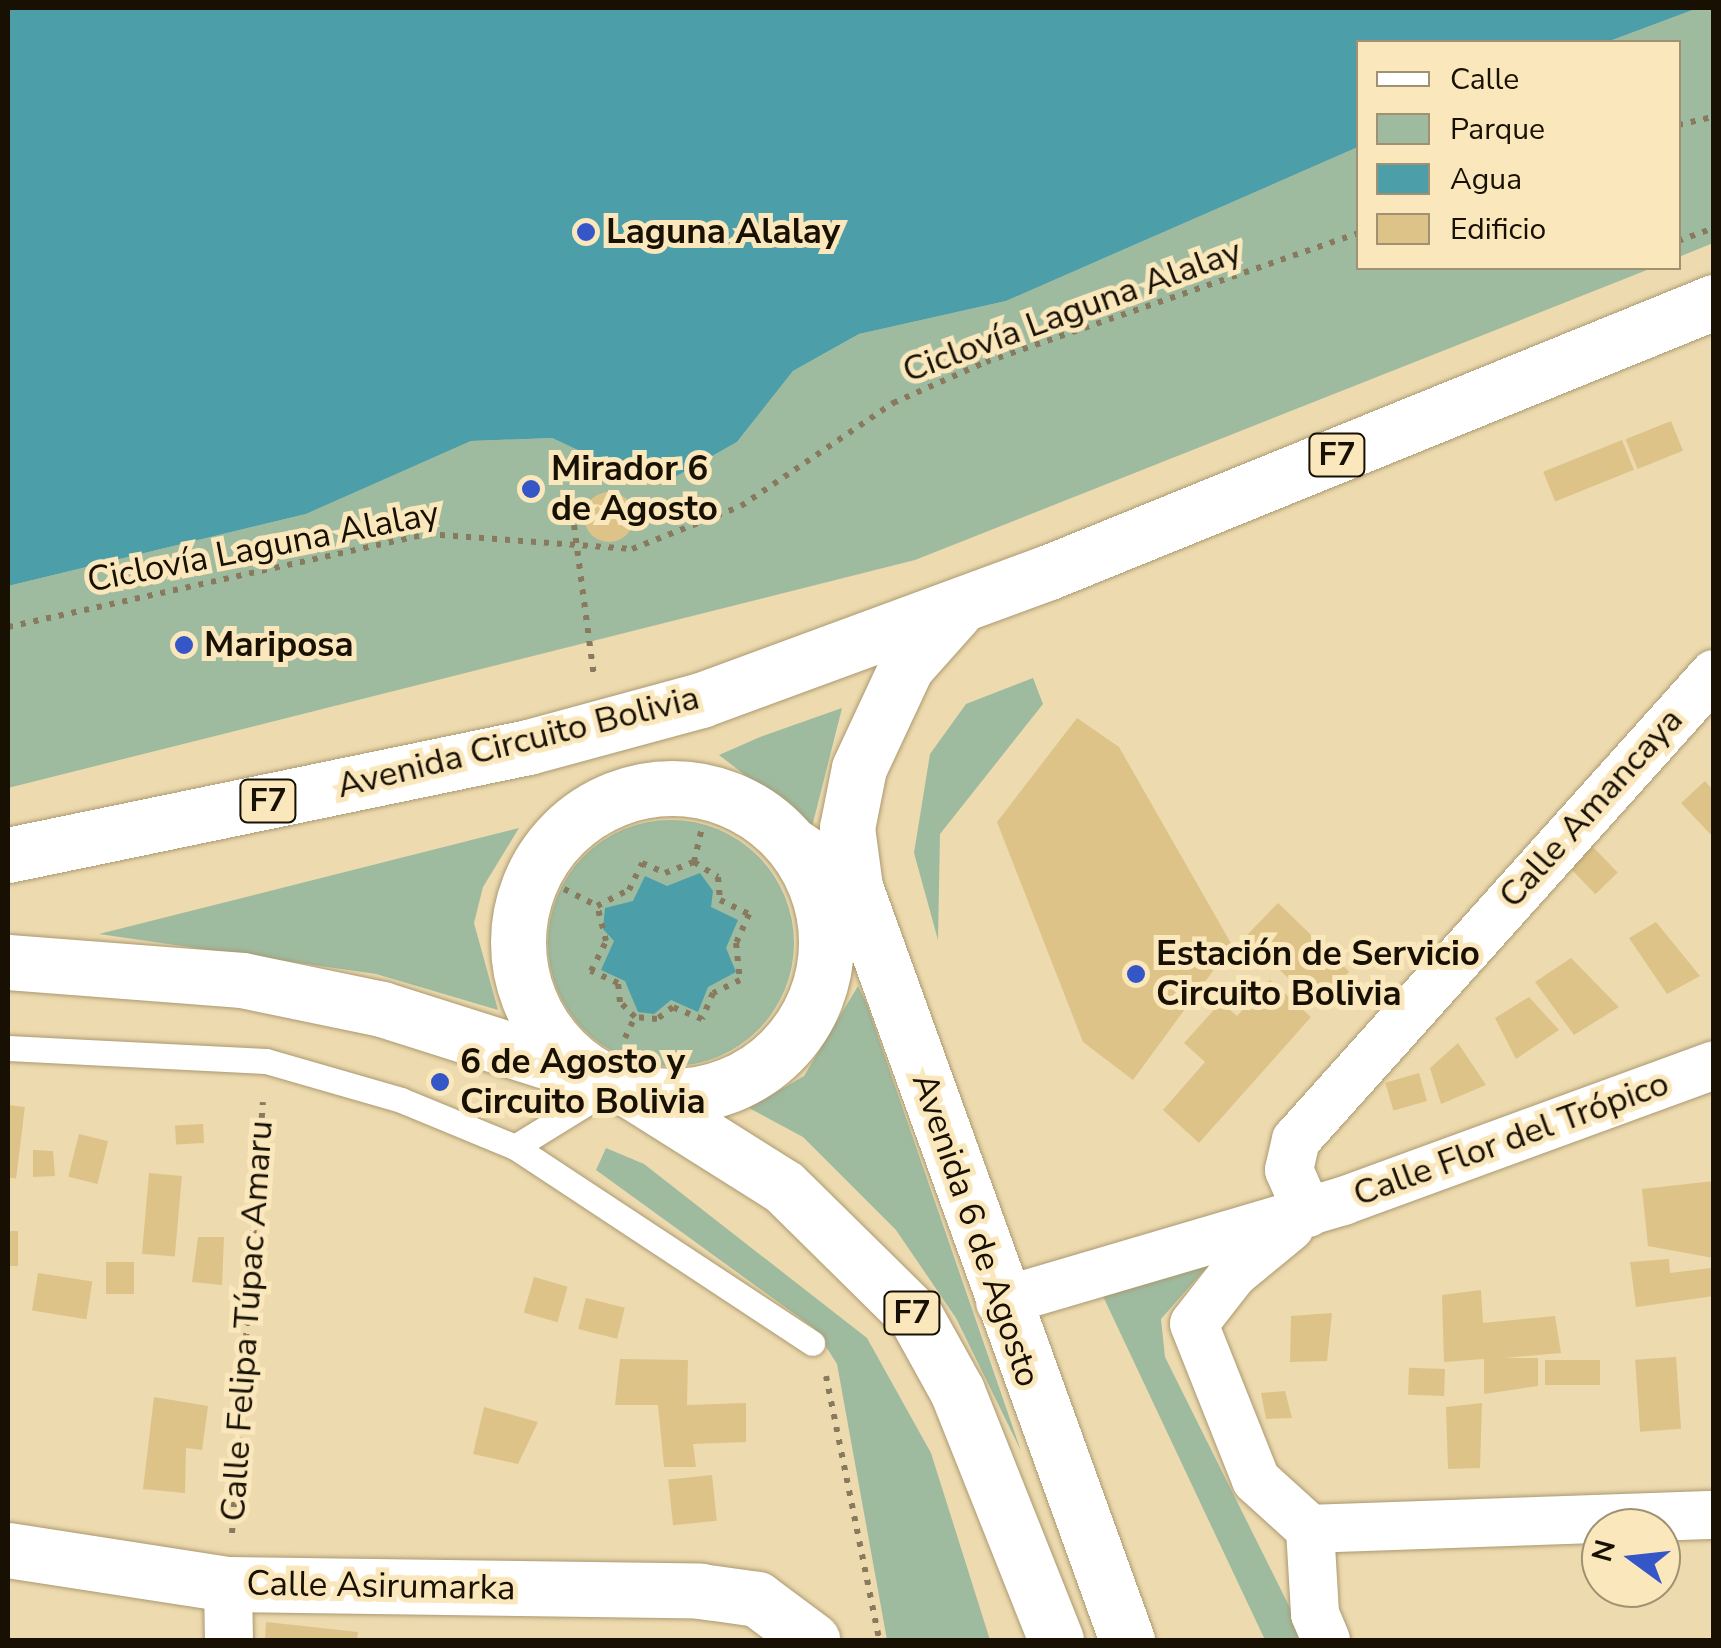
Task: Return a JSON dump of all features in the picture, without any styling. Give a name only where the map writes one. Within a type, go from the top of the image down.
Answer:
[{"type":"main road","name":"Avenida Circuito Bolivia","points":[[8,855],[528,747],[701,700],[960,606],[1714,302]]},
{"type":"main road","name":"Avenida Circuito Bolivia","points":[[854,887],[847,828],[859,768],[906,667],[960,606]]},
{"type":"main road","points":[[560,835],[617,761],[701,700]]},
{"type":"main road","points":[[528,747],[617,761],[702,809]]},
{"type":"main road","name":"F7","points":[[8,962],[242,980],[382,1009],[683,1097],[754,1074],[806,1020],[826,948],[854,887],[794,846],[744,804],[702,809],[626,794],[560,835],[524,897],[520,967],[545,1030],[616,1076]]},
{"type":"main road","name":"F7","points":[[794,846],[819,894],[826,948]]},
{"type":"main road","name":"Avenida 6 de Agosto","points":[[854,887],[1000,1302],[1126,1640]]},
{"type":"main road","name":"Avenida 6 de Agosto","points":[[616,1076],[784,1187],[916,1317],[957,1391],[1056,1640]]},
{"type":"main road","name":"Calle Asirumarka","points":[[8,1550],[228,1584],[757,1599],[812,1640]]},
{"type":"street","name":"Calle Amancaya","points":[[1308,1212],[1289,1170],[1296,1140],[1714,674]]},
{"type":"street","name":"Calle Flor del Trópico","points":[[1308,1212],[1714,1065]]},
{"type":"street","points":[[1000,1302],[1308,1212]]},
{"type":"street","points":[[1308,1212],[1233,1274],[1194,1324],[1256,1480],[1310,1528],[1326,1640]]},
{"type":"street","points":[[1310,1528],[1714,1515]]},
{"type":"street","points":[[228,1584],[229,1640]]},
{"type":"lane","points":[[8,1048],[266,1062],[401,1100],[515,1147],[812,1343]]},
{"type":"lane","points":[[515,1147],[616,1076]]},
{"type":"path","points":[[1681,124],[1714,117]]},
{"type":"path","points":[[1681,240],[1714,228]]},
{"type":"path","name":"Ciclovía Laguna Alalay","points":[[8,626],[427,534],[490,532],[576,548],[632,549],[741,506],[893,403],[1356,234]]},
{"type":"path","points":[[574,525],[588,649]]},
{"type":"path","points":[[694,862],[702,809]]},
{"type":"path","points":[[597,906],[629,890],[642,863],[665,874],[694,862]]},
{"type":"path","points":[[564,890],[597,906],[606,941],[591,972],[618,983],[620,1002],[636,1017],[657,1019],[673,1007],[702,1019],[714,993],[740,980],[736,943],[749,914],[720,900],[718,877],[694,862]]},
{"type":"path","points":[[616,1076],[636,1017]]},
{"type":"path","name":"Calle Felipa Túpac Amaru","points":[[228,1584],[266,1062]]},
{"type":"path","points":[[812,1343],[867,1544],[879,1640]]},
{"type":"green space","points":[[1698,8],[1713,8],[1713,243],[1681,256],[1681,40],[1612,40]]},
{"type":"green space","points":[[1356,148],[1356,270],[1647,270],[915,560],[8,788],[8,586],[306,514],[471,441],[552,438],[641,478],[675,477],[737,442],[793,371],[859,334],[1006,301]]},
{"type":"green space","points":[[1033,678],[1043,704],[940,834],[938,940],[914,853],[930,754],[966,704]]},
{"type":"green space","points":[[842,708],[812,827],[719,755],[760,737]]},
{"type":"green space","points":[[671,820],[718,829],[740,840],[758,856],[774,874],[785,896],[794,943],[785,990],[774,1012],[758,1030],[740,1046],[718,1057],[671,1066],[624,1057],[602,1046],[584,1030],[568,1012],[557,990],[548,943],[557,896],[568,874],[584,856],[602,840],[624,829]]},
{"type":"green space","points":[[519,828],[483,887],[474,923],[498,1010],[376,974],[99,934]]},
{"type":"green space","points":[[858,986],[1021,1451],[956,1318],[896,1230],[803,1137],[749,1108],[804,1076]]},
{"type":"green space","points":[[606,1148],[644,1164],[867,1338],[931,1453],[990,1640],[887,1640],[837,1364],[814,1328],[596,1170]]},
{"type":"green space","points":[[1234,1236],[1161,1319],[1165,1357],[1306,1640],[1265,1640],[1101,1292]]},
{"type":"water","name":"Laguna Alalay","points":[[8,8],[1698,8],[1612,40],[1356,40],[1356,148],[1006,301],[859,334],[793,371],[737,442],[675,477],[641,479],[552,438],[471,441],[306,514],[8,586]]},
{"type":"water","points":[[700,873],[713,891],[711,907],[738,920],[726,948],[736,972],[708,987],[698,1012],[671,1000],[654,1014],[638,1012],[625,981],[601,970],[614,941],[603,929],[605,908],[633,901],[645,876],[667,886]]},
{"type":"building","points":[[1671,421],[1683,451],[1638,469],[1626,439]]},
{"type":"building","points":[[1622,440],[1634,470],[1555,502],[1543,472]]},
{"type":"building","points":[[609,492],[627,499],[634,517],[627,535],[609,542],[591,535],[584,517],[591,499]]},
{"type":"building","points":[[1077,718],[1119,747],[1232,945],[1133,1080],[1083,1042],[997,822]]},
{"type":"building","points":[[1705,781],[1714,791],[1714,838],[1681,803]]},
{"type":"building","points":[[1592,846],[1618,873],[1595,894],[1570,868]]},
{"type":"building","points":[[1278,903],[1349,972],[1317,1006],[1245,937]]},
{"type":"building","points":[[1656,922],[1700,976],[1667,994],[1629,938]]},
{"type":"building","points":[[1571,958],[1619,1007],[1574,1035],[1535,982]]},
{"type":"building","points":[[1270,980],[1311,1017],[1199,1143],[1163,1110],[1205,1062],[1184,1043],[1221,1002],[1237,1016]]},
{"type":"building","points":[[1529,997],[1559,1030],[1516,1059],[1495,1018]]},
{"type":"building","points":[[1458,1043],[1486,1085],[1441,1104],[1430,1068]]},
{"type":"building","points":[[1419,1073],[1427,1101],[1393,1111],[1385,1083]]},
{"type":"building","points":[[8,1105],[25,1107],[16,1179],[8,1178]]},
{"type":"building","points":[[203,1124],[204,1143],[176,1144],[175,1125]]},
{"type":"building","points":[[79,1134],[108,1141],[97,1184],[68,1177]]},
{"type":"building","points":[[33,1150],[53,1151],[55,1176],[33,1177]]},
{"type":"building","points":[[149,1173],[182,1176],[175,1257],[142,1254]]},
{"type":"building","points":[[1714,1181],[1713,1258],[1648,1246],[1642,1189]]},
{"type":"building","points":[[8,1231],[18,1231],[18,1266],[8,1266]]},
{"type":"building","points":[[198,1237],[224,1237],[222,1285],[192,1282]]},
{"type":"building","points":[[1669,1259],[1670,1273],[1711,1268],[1714,1296],[1636,1307],[1630,1262]]},
{"type":"building","points":[[106,1262],[134,1262],[134,1294],[106,1294]]},
{"type":"building","points":[[38,1273],[92,1282],[86,1319],[32,1311]]},
{"type":"building","points":[[534,1277],[568,1287],[557,1322],[524,1313]]},
{"type":"building","points":[[1481,1290],[1483,1323],[1555,1316],[1561,1353],[1504,1358],[1538,1358],[1538,1386],[1484,1394],[1484,1359],[1444,1362],[1442,1295]]},
{"type":"building","points":[[586,1298],[625,1308],[617,1339],[578,1329]]},
{"type":"building","points":[[1332,1313],[1327,1361],[1290,1362],[1291,1316]]},
{"type":"building","points":[[1676,1357],[1681,1429],[1640,1432],[1635,1360]]},
{"type":"building","points":[[620,1359],[688,1360],[687,1405],[746,1403],[746,1442],[693,1444],[696,1467],[664,1467],[658,1405],[615,1405]]},
{"type":"building","points":[[1545,1360],[1600,1360],[1600,1385],[1545,1385]]},
{"type":"building","points":[[1409,1368],[1445,1369],[1444,1396],[1408,1395]]},
{"type":"building","points":[[1285,1391],[1292,1418],[1266,1419],[1261,1393]]},
{"type":"building","points":[[154,1397],[208,1406],[202,1450],[186,1448],[185,1493],[143,1489]]},
{"type":"building","points":[[1482,1403],[1480,1468],[1448,1469],[1446,1407]]},
{"type":"building","points":[[484,1407],[538,1422],[518,1464],[473,1454]]},
{"type":"building","points":[[712,1475],[717,1521],[673,1525],[668,1480]]},
{"type":"building","points":[[266,1622],[358,1632],[357,1640],[265,1640]]},
{"type":"place","name":"Laguna Alalay","points":[[586,232]]},
{"type":"place","name":"Mirador 6 de Agosto","points":[[531,489]]},
{"type":"place","name":"Mariposa","points":[[184,645]]},
{"type":"place","name":"Estación de Servicio Circuito Bolivia","points":[[1136,974]]},
{"type":"place","name":"6 de Agosto y Circuito Bolivia","points":[[440,1082]]}]
